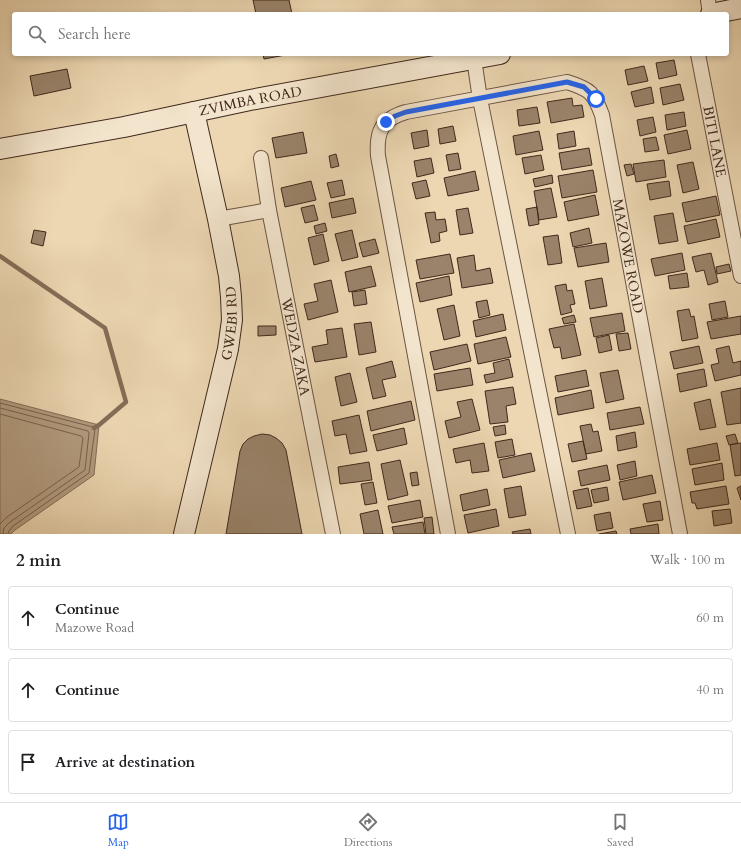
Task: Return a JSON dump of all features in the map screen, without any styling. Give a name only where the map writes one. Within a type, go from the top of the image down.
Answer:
[{"type":"street","points":[[708,0],[710,12]]},
{"type":"street","points":[[720,12],[741,8]]},
{"type":"street","name":"ZVIMBA ROAD","points":[[0,150],[124,127],[250,100],[490,56]]},
{"type":"street","name":"BITI LANE","points":[[698,56],[741,276]]},
{"type":"street","points":[[474,59],[480,99],[568,534]]},
{"type":"street","name":"MAZOWE ROAD","points":[[448,534],[379,164],[377,145],[378,133],[386,122],[395,116],[567,82],[584,87],[596,99],[602,115],[680,534]]},
{"type":"street","name":"GWEBI RD","points":[[184,534],[228,349],[232,320],[229,276],[194,112]]},
{"type":"street","name":"WEDZA ZAKA","points":[[261,158],[269,210],[333,534]]},
{"type":"street","points":[[218,219],[269,210]]},
{"type":"water","points":[[0,399],[99,425],[94,475],[11,534],[0,534]]},
{"type":"building","points":[[253,0],[289,0],[292,12],[256,12]]},
{"type":"building","points":[[263,56],[280,56],[264,59]]},
{"type":"building","points":[[674,60],[677,75],[659,79],[656,63]]},
{"type":"building","points":[[644,66],[648,81],[628,85],[625,70]]},
{"type":"building","points":[[67,69],[71,88],[34,96],[30,76]]},
{"type":"building","points":[[680,84],[684,100],[663,105],[660,88]]},
{"type":"building","points":[[651,87],[654,103],[635,107],[631,92]]},
{"type":"building","points":[[572,98],[573,106],[582,105],[584,117],[551,123],[547,102]]},
{"type":"building","points":[[537,107],[540,123],[519,126],[517,110]]},
{"type":"building","points":[[684,112],[686,126],[667,130],[665,115]]},
{"type":"building","points":[[653,117],[656,132],[640,136],[637,120]]},
{"type":"building","points":[[453,126],[456,141],[440,144],[438,129]]},
{"type":"building","points":[[427,130],[429,146],[414,149],[411,133]]},
{"type":"building","points":[[687,130],[691,149],[668,154],[664,135]]},
{"type":"building","points":[[539,131],[543,150],[516,155],[513,136]]},
{"type":"building","points":[[574,131],[576,146],[559,149],[557,134]]},
{"type":"building","points":[[303,132],[307,153],[276,158],[272,138]]},
{"type":"building","points":[[656,137],[659,150],[645,152],[643,139]]},
{"type":"building","points":[[589,148],[592,165],[562,170],[559,153]]},
{"type":"building","points":[[458,153],[461,169],[449,171],[446,155]]},
{"type":"building","points":[[336,154],[339,166],[331,168],[329,156]]},
{"type":"building","points":[[541,155],[544,170],[525,174],[522,158]]},
{"type":"building","points":[[431,158],[434,173],[417,177],[414,161]]},
{"type":"building","points":[[664,160],[666,177],[636,182],[633,164]]},
{"type":"building","points":[[693,162],[699,189],[683,193],[677,165]]},
{"type":"building","points":[[631,164],[634,174],[627,176],[624,165]]},
{"type":"building","points":[[593,170],[597,192],[562,198],[558,176]]},
{"type":"building","points":[[475,171],[479,190],[448,196],[444,178]]},
{"type":"building","points":[[552,175],[553,183],[535,187],[533,179]]},
{"type":"building","points":[[342,180],[345,195],[331,198],[327,183]]},
{"type":"building","points":[[426,180],[430,196],[416,199],[412,183]]},
{"type":"building","points":[[311,181],[316,200],[285,207],[281,188]]},
{"type":"building","points":[[669,181],[671,196],[650,200],[647,184]]},
{"type":"building","points":[[551,188],[557,217],[539,220],[534,191]]},
{"type":"building","points":[[595,195],[599,215],[568,221],[564,202]]},
{"type":"building","points":[[716,196],[720,215],[686,222],[682,203]]},
{"type":"building","points":[[353,198],[356,213],[332,218],[329,203]]},
{"type":"building","points":[[314,205],[318,220],[305,223],[301,208]]},
{"type":"building","points":[[537,207],[539,224],[529,226],[526,209]]},
{"type":"building","points":[[468,208],[473,233],[460,235],[456,210]]},
{"type":"building","points":[[435,212],[436,220],[445,219],[447,231],[439,233],[440,241],[431,243],[425,213]]},
{"type":"building","points":[[673,213],[678,241],[659,244],[654,216]]},
{"type":"building","points":[[716,219],[720,237],[688,244],[684,226]]},
{"type":"building","points":[[325,223],[327,231],[316,234],[314,226]]},
{"type":"building","points":[[589,228],[592,243],[573,247],[570,233]]},
{"type":"building","points":[[34,230],[46,232],[43,246],[31,243]]},
{"type":"building","points":[[352,230],[358,257],[342,261],[335,234]]},
{"type":"building","points":[[323,234],[329,261],[314,265],[308,238]]},
{"type":"building","points":[[558,235],[562,263],[548,265],[543,237]]},
{"type":"building","points":[[375,239],[379,253],[363,257],[359,243]]},
{"type":"building","points":[[606,243],[609,262],[578,267],[574,248]]},
{"type":"building","points":[[682,253],[685,270],[655,276],[651,259]]},
{"type":"building","points":[[711,253],[718,282],[708,285],[704,270],[696,272],[692,257]]},
{"type":"building","points":[[450,254],[454,273],[420,279],[416,260]]},
{"type":"building","points":[[474,255],[476,271],[490,268],[493,283],[462,288],[457,258]]},
{"type":"building","points":[[729,264],[731,271],[717,274],[716,267]]},
{"type":"building","points":[[371,266],[376,286],[349,292],[345,272]]},
{"type":"building","points":[[687,273],[689,287],[670,289],[668,276]]},
{"type":"building","points":[[449,276],[452,295],[420,302],[416,283]]},
{"type":"building","points":[[602,278],[607,306],[590,309],[585,281]]},
{"type":"building","points":[[331,280],[338,312],[308,320],[304,304],[318,301],[314,284]]},
{"type":"building","points":[[566,284],[567,291],[572,290],[575,304],[570,305],[572,312],[561,315],[555,286]]},
{"type":"building","points":[[365,290],[367,304],[354,306],[352,292]]},
{"type":"building","points":[[487,300],[490,315],[479,318],[476,302]]},
{"type":"building","points":[[725,301],[728,317],[712,320],[709,304]]},
{"type":"building","points":[[454,305],[460,336],[444,340],[437,309]]},
{"type":"building","points":[[689,309],[691,317],[694,316],[698,338],[682,341],[677,311]]},
{"type":"building","points":[[622,313],[625,331],[594,337],[590,318]]},
{"type":"building","points":[[503,314],[506,330],[476,337],[473,321]]},
{"type":"building","points":[[574,315],[576,322],[564,324],[562,318]]},
{"type":"building","points":[[741,316],[741,334],[711,339],[707,322]]},
{"type":"building","points":[[371,322],[376,352],[359,355],[354,324]]},
{"type":"building","points":[[574,324],[581,355],[562,359],[560,347],[554,348],[549,329]]},
{"type":"building","points":[[258,326],[276,326],[276,335],[258,336]]},
{"type":"building","points":[[342,328],[347,357],[315,362],[312,347],[328,344],[326,330]]},
{"type":"building","points":[[628,333],[631,349],[619,351],[616,334]]},
{"type":"building","points":[[609,335],[612,350],[599,353],[596,338]]},
{"type":"building","points":[[506,337],[511,357],[478,364],[474,344]]},
{"type":"building","points":[[467,344],[471,361],[434,370],[430,352]]},
{"type":"building","points":[[699,346],[703,363],[674,369],[670,352]]},
{"type":"building","points":[[729,346],[733,363],[741,361],[741,375],[715,381],[711,365],[719,363],[716,349]]},
{"type":"building","points":[[509,359],[513,377],[486,383],[484,375],[495,373],[493,363]]},
{"type":"building","points":[[392,361],[396,377],[382,380],[386,396],[373,399],[366,368]]},
{"type":"building","points":[[470,368],[473,385],[437,391],[434,374]]},
{"type":"building","points":[[704,369],[707,386],[680,392],[677,374]]},
{"type":"building","points":[[586,370],[589,386],[558,392],[555,376]]},
{"type":"building","points":[[618,370],[624,399],[606,403],[600,373]]},
{"type":"building","points":[[350,373],[357,402],[341,406],[335,377]]},
{"type":"building","points":[[513,387],[516,404],[506,406],[508,422],[490,424],[485,391]]},
{"type":"building","points":[[741,388],[741,423],[727,425],[721,392]]},
{"type":"building","points":[[591,390],[594,408],[558,415],[555,398]]},
{"type":"building","points":[[472,399],[480,430],[449,438],[445,421],[461,417],[457,402]]},
{"type":"building","points":[[710,399],[716,427],[700,430],[694,403]]},
{"type":"building","points":[[411,401],[415,420],[371,431],[367,411]]},
{"type":"building","points":[[640,407],[644,424],[610,430],[607,413]]},
{"type":"building","points":[[359,415],[367,451],[350,454],[346,434],[335,436],[332,421]]},
{"type":"building","points":[[591,424],[593,432],[598,431],[602,451],[586,454],[580,426]]},
{"type":"building","points":[[505,425],[506,434],[495,436],[493,427]]},
{"type":"building","points":[[404,428],[407,444],[377,451],[373,435]]},
{"type":"building","points":[[635,432],[637,447],[618,451],[616,436]]},
{"type":"building","points":[[262,434],[270,435],[276,438],[282,443],[286,450],[302,534],[226,534],[240,451],[243,444],[248,439]]},
{"type":"building","points":[[735,434],[738,443],[729,445],[726,436]]},
{"type":"building","points":[[512,439],[515,455],[498,458],[495,442]]},
{"type":"building","points":[[583,441],[587,459],[572,462],[568,444]]},
{"type":"building","points":[[484,443],[489,471],[472,473],[470,460],[456,463],[453,449]]},
{"type":"building","points":[[717,443],[720,460],[690,465],[687,449]]},
{"type":"building","points":[[741,443],[741,475],[735,476],[730,445]]},
{"type":"building","points":[[531,453],[535,471],[503,478],[499,460]]},
{"type":"building","points":[[400,460],[408,495],[388,500],[381,464]]},
{"type":"building","points":[[635,461],[637,476],[620,480],[617,465]]},
{"type":"building","points":[[369,462],[372,480],[340,484],[338,467]]},
{"type":"building","points":[[722,463],[724,480],[695,485],[692,469]]},
{"type":"building","points":[[607,465],[610,480],[581,486],[578,471]]},
{"type":"building","points":[[417,472],[419,485],[412,486],[410,473]]},
{"type":"building","points":[[652,475],[656,493],[623,500],[619,482]]},
{"type":"building","points":[[373,482],[377,503],[365,505],[361,484]]},
{"type":"building","points":[[521,486],[526,515],[509,518],[504,489]]},
{"type":"building","points":[[726,486],[729,504],[697,509],[695,503],[692,503],[690,492]]},
{"type":"building","points":[[741,486],[741,500],[737,488]]},
{"type":"building","points":[[607,487],[609,500],[594,503],[591,490]]},
{"type":"building","points":[[588,488],[592,506],[577,509],[573,491]]},
{"type":"building","points":[[487,489],[490,505],[463,511],[460,495]]},
{"type":"building","points":[[420,500],[423,517],[392,523],[388,506]]},
{"type":"building","points":[[660,501],[663,520],[647,522],[643,504]]},
{"type":"building","points":[[496,509],[499,526],[468,533],[464,515]]},
{"type":"building","points":[[730,509],[732,523],[714,526],[712,511]]},
{"type":"building","points":[[378,510],[383,534],[364,534],[360,514]]},
{"type":"building","points":[[610,512],[613,528],[597,531],[594,515]]},
{"type":"building","points":[[432,517],[434,534],[426,534],[424,518]]},
{"type":"building","points":[[423,522],[425,534],[394,534],[392,527]]},
{"type":"building","points":[[658,524],[659,534],[631,534],[630,529]]},
{"type":"building","points":[[530,529],[531,534],[513,534],[512,532]]},
{"type":"building","points":[[616,531],[617,534],[599,534]]},
{"type":"waterway","points":[[0,256],[105,328],[126,402],[94,428]]},
{"type":"route","points":[[386,122],[395,116],[406,112],[567,82],[584,87],[596,99]]}]
